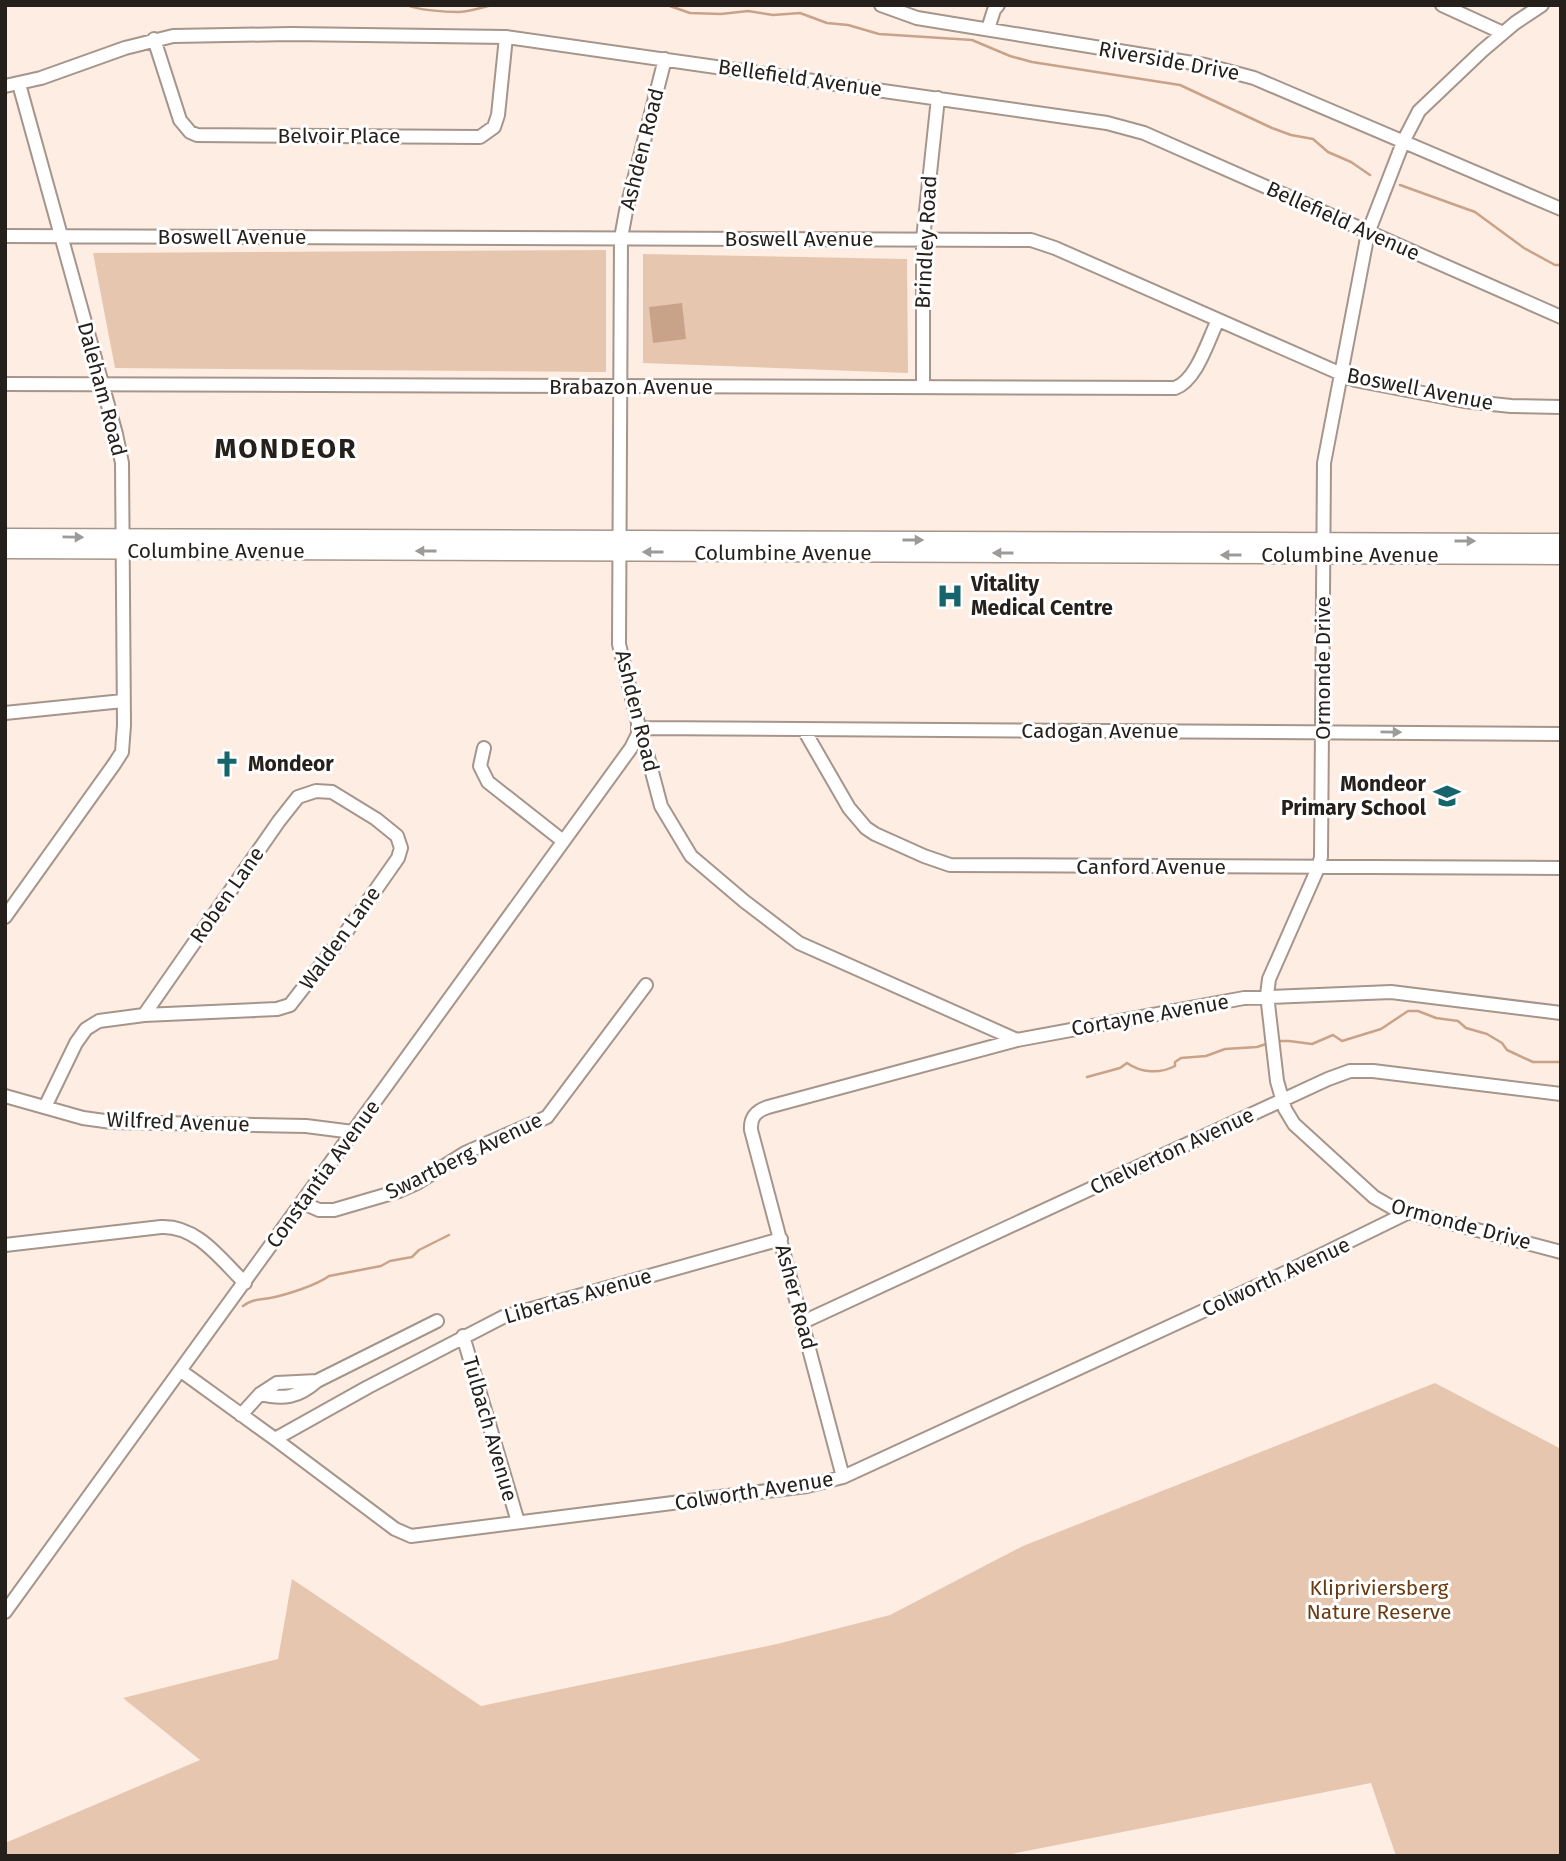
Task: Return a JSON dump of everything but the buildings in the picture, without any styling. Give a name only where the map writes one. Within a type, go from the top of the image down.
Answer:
[{"type":"main road","name":"Columbine Avenue","points":[[5,537],[124,544],[290,545],[1512,548],[1561,542]]},
{"type":"main road","name":"Columbine Avenue","points":[[5,550],[124,544]]},
{"type":"main road","name":"Columbine Avenue","points":[[1512,548],[1561,555]]},
{"type":"street","name":"Riverside Drive","points":[[881,5],[917,18],[1224,68],[1404,140],[1561,209]]},
{"type":"street","points":[[988,29],[998,5]]},
{"type":"street","points":[[1442,5],[1503,33]]},
{"type":"street","name":"Ormonde Drive","points":[[1542,5],[1503,33],[1424,105],[1404,140],[1368,233],[1324,463],[1323,835],[1318,868],[1276,959],[1267,995],[1271,1044],[1282,1101],[1294,1124],[1374,1197],[1386,1206],[1561,1252]]},
{"type":"street","name":"Bellefield Avenue","points":[[12,85],[154,39],[197,34],[506,37],[938,98],[1132,128],[1561,317]]},
{"type":"street","name":"Belvoir Place","points":[[154,39],[180,120],[190,132],[197,135],[480,136],[494,127],[498,115],[506,37]]},
{"type":"street","name":"Ashden Road","points":[[665,59],[621,238],[619,545],[619,644],[639,731],[662,806],[683,845],[703,867],[799,943],[1017,1040]]},
{"type":"street","name":"Daleham Road","points":[[5,917],[119,757],[123,744],[122,463],[60,236],[12,85]]},
{"type":"street","name":"Brindley Road","points":[[923,387],[923,239],[938,98]]},
{"type":"street","name":"Boswell Avenue","points":[[5,236],[1021,239],[1042,242],[1355,380],[1464,401],[1561,407]]},
{"type":"street","name":"Brabazon Avenue","points":[[5,384],[1175,388],[1182,385],[1193,373],[1218,320]]},
{"type":"street","points":[[5,713],[123,701]]},
{"type":"street","name":"Canford Avenue","points":[[804,730],[859,821],[875,834],[942,864],[963,867],[1561,868]]},
{"type":"street","name":"Cadogan Avenue","points":[[639,731],[1561,734]]},
{"type":"street","name":"Constantia Avenue","points":[[5,1612],[631,748],[639,731]]},
{"type":"street","points":[[484,748],[480,766],[488,782],[563,841]]},
{"type":"street","name":"Walden Lane","points":[[45,1107],[65,1061],[86,1029],[99,1021],[144,1015],[277,1009],[290,1005],[298,996],[342,938],[401,851],[397,836],[376,819],[337,794],[321,791]]},
{"type":"street","name":"Roben Lane","points":[[144,1015],[293,802],[307,793],[321,791]]},
{"type":"street","name":"Swartberg Avenue","points":[[303,1203],[319,1210],[334,1210],[399,1191],[465,1153],[548,1117],[646,985]]},
{"type":"street","name":"Cortayne Avenue","points":[[751,1118],[764,1108],[1017,1040],[1205,1004],[1267,995],[1391,992],[1561,1013]]},
{"type":"street","name":"Chelverton Avenue","points":[[803,1322],[1328,1079],[1357,1070],[1561,1094]]},
{"type":"street","name":"Wilfred Avenue","points":[[5,1096],[83,1118],[112,1122],[306,1126],[353,1132]]},
{"type":"street","name":"Asher Road","points":[[751,1118],[751,1130],[843,1477]]},
{"type":"street","name":"Colworth Avenue","points":[[181,1371],[342,1491],[405,1534],[418,1537],[807,1486],[843,1477],[1278,1276],[1409,1212]]},
{"type":"street","points":[[5,1244],[161,1227],[180,1228],[194,1235],[245,1283]]},
{"type":"street","name":"Libertas Avenue","points":[[275,1439],[463,1336],[517,1311],[781,1239]]},
{"type":"street","points":[[240,1415],[260,1394],[286,1398],[306,1390],[317,1381],[436,1321]]},
{"type":"street","name":"Tulbach Avenue","points":[[463,1336],[518,1522]]},
{"type":"green space","points":[[606,250],[606,372],[115,368],[93,253]]},
{"type":"green space","points":[[643,254],[907,259],[908,373],[643,363]]},
{"type":"green space","name":"Klipriviersberg Nature Reserve","points":[[1435,1383],[1561,1449],[1561,1856],[1396,1856],[1371,1783],[1001,1856],[5,1856],[5,1843],[200,1760],[123,1698],[278,1659],[292,1579],[481,1706],[777,1644],[890,1615],[1023,1546]]},
{"type":"shaded area","points":[[682,303],[686,339],[653,343],[649,307]]},
{"type":"waterway","points":[[389,5],[398,5]]},
{"type":"waterway","points":[[407,5],[458,12],[493,5]]},
{"type":"waterway","points":[[667,5],[690,13],[800,13],[827,23],[848,25],[879,34],[972,40],[1032,62],[1180,85],[1272,128],[1313,139],[1328,152],[1351,162],[1370,175]]},
{"type":"waterway","points":[[1400,185],[1475,212],[1524,248],[1555,265],[1561,265]]},
{"type":"waterway","points":[[1275,1041],[1312,1044],[1333,1035],[1342,1041],[1381,1029],[1408,1011],[1418,1011],[1436,1018],[1458,1021],[1466,1028],[1487,1034],[1502,1043],[1507,1050],[1533,1062],[1561,1062]]},
{"type":"waterway","points":[[1087,1077],[1120,1068],[1127,1063],[1144,1070],[1163,1070],[1175,1066],[1175,1062],[1181,1058],[1206,1056],[1225,1049],[1257,1047],[1269,1043]]},
{"type":"waterway","points":[[243,1306],[301,1289],[329,1276],[412,1257],[419,1250],[449,1235]]},
{"type":"place","name":"Vitality Medical Centre","points":[[950,596]]},
{"type":"place","name":"Mondeor","points":[[227,764]]},
{"type":"place","name":"Mondeor Primary School","points":[[1447,796]]},
{"type":"district","name":"MONDEOR","points":[[286,448]]}]
